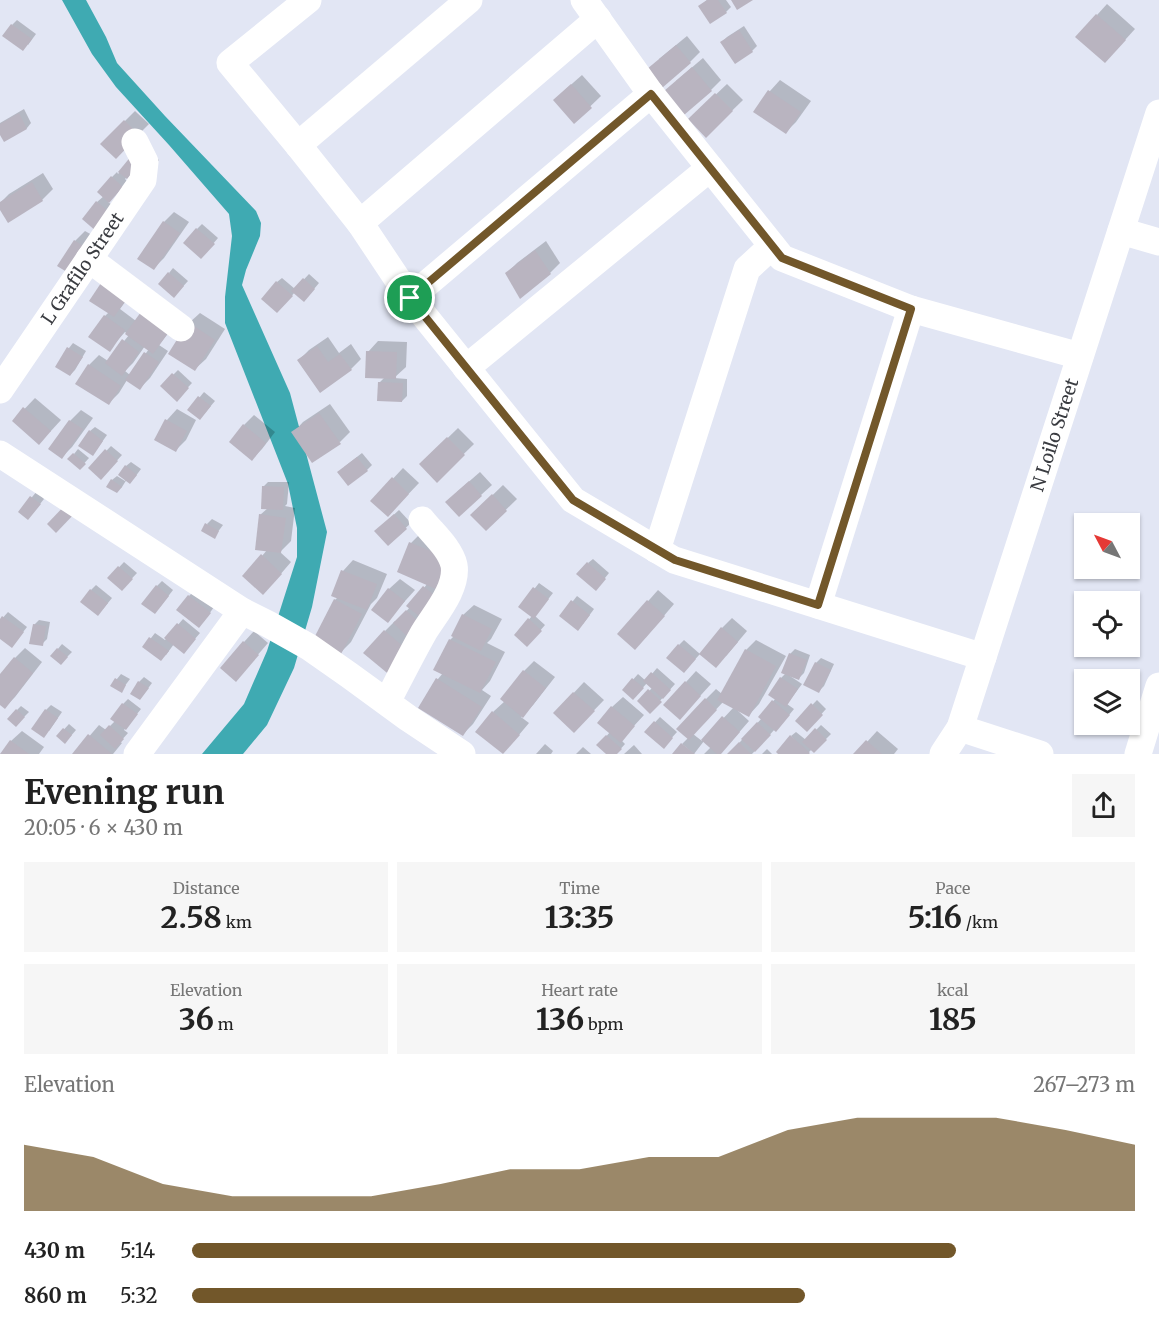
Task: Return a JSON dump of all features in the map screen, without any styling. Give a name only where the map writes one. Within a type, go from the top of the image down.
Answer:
[{"type":"street","points":[[308,0],[230,63],[360,223],[410,298],[573,500],[675,560],[983,657]]},
{"type":"street","points":[[298,145],[470,0]]},
{"type":"street","points":[[360,223],[591,9],[651,94],[782,258],[911,309],[1080,356]]},
{"type":"street","points":[[410,298],[651,94]]},
{"type":"street","name":"N Loilo Street","points":[[944,754],[960,728],[1159,113]]},
{"type":"street","name":"L Grafilo Street","points":[[0,390],[143,180],[145,162],[135,142]]},
{"type":"street","points":[[466,368],[710,168]]},
{"type":"street","points":[[1121,231],[1159,242]]},
{"type":"street","points":[[657,550],[747,269],[772,246]]},
{"type":"street","points":[[89,259],[181,328]]},
{"type":"street","points":[[818,605],[911,309]]},
{"type":"street","points":[[0,454],[242,611],[309,647],[387,702],[446,750]]},
{"type":"street","points":[[387,702],[424,632],[445,601],[454,580],[452,557],[422,520]]},
{"type":"street","points":[[137,754],[242,611]]},
{"type":"street","points":[[1138,754],[1159,686]]},
{"type":"street","points":[[960,728],[1040,754]]},
{"type":"water","points":[[62,0],[86,0],[117,63],[256,211],[261,223],[260,236],[242,285],[290,393],[327,532],[312,607],[294,668],[267,725],[243,754],[202,754],[244,704],[267,651],[297,557],[297,528],[288,484],[225,323],[225,297],[232,236],[229,214],[116,87],[92,54]]},
{"type":"building","points":[[707,0],[718,0],[727,13],[710,24],[698,6]]},
{"type":"building","points":[[731,0],[753,0],[737,10]]},
{"type":"building","points":[[1096,14],[1126,40],[1105,63],[1075,37]]},
{"type":"building","points":[[11,24],[32,39],[23,51],[2,36]]},
{"type":"building","points":[[739,30],[753,52],[735,64],[720,42]]},
{"type":"building","points":[[676,45],[691,63],[662,88],[647,69]]},
{"type":"building","points":[[692,67],[712,91],[684,115],[664,91]]},
{"type":"building","points":[[571,84],[592,108],[574,124],[553,100]]},
{"type":"building","points":[[768,90],[801,112],[786,134],[753,112]]},
{"type":"building","points":[[715,93],[733,111],[706,138],[688,119]]},
{"type":"building","points":[[19,113],[27,129],[4,142],[0,135],[0,124]]},
{"type":"building","points":[[124,120],[139,135],[116,159],[100,144]]},
{"type":"building","points":[[137,149],[135,170],[127,179],[118,172]]},
{"type":"building","points":[[111,176],[123,187],[109,203],[97,192]]},
{"type":"building","points":[[32,182],[43,201],[8,223],[0,210],[0,202]]},
{"type":"building","points":[[96,201],[112,214],[97,232],[82,219]]},
{"type":"building","points":[[163,221],[180,233],[154,270],[137,259]]},
{"type":"building","points":[[196,228],[215,244],[201,259],[183,243]]},
{"type":"building","points":[[74,240],[91,251],[75,277],[57,266]]},
{"type":"building","points":[[535,250],[551,274],[520,299],[505,273]]},
{"type":"building","points":[[168,272],[184,286],[174,298],[158,284]]},
{"type":"building","points":[[105,277],[130,294],[114,317],[89,301]]},
{"type":"building","points":[[303,278],[315,289],[304,302],[291,291]]},
{"type":"building","points":[[276,281],[293,296],[277,313],[261,299]]},
{"type":"building","points":[[146,305],[174,325],[153,354],[125,334]]},
{"type":"building","points":[[104,315],[125,330],[110,352],[88,337]]},
{"type":"building","points":[[188,322],[215,340],[195,371],[168,354]]},
{"type":"building","points":[[122,339],[139,352],[122,376],[105,363]]},
{"type":"building","points":[[317,346],[328,362],[340,354],[352,370],[320,393],[297,360]]},
{"type":"building","points":[[67,347],[83,357],[70,376],[55,367]]},
{"type":"building","points":[[366,351],[397,352],[396,379],[365,378]]},
{"type":"building","points":[[144,352],[159,362],[140,390],[125,380]]},
{"type":"building","points":[[88,364],[121,386],[109,405],[75,384]]},
{"type":"building","points":[[172,373],[189,388],[177,402],[160,386]]},
{"type":"building","points":[[378,382],[403,383],[402,402],[377,401]]},
{"type":"building","points":[[198,396],[211,406],[200,420],[187,410]]},
{"type":"building","points":[[23,407],[51,431],[39,445],[12,421]]},
{"type":"building","points":[[319,413],[341,444],[312,463],[291,432]]},
{"type":"building","points":[[165,419],[187,431],[176,452],[154,440]]},
{"type":"building","points":[[69,420],[83,429],[62,459],[48,449]]},
{"type":"building","points":[[243,424],[266,443],[252,461],[229,442]]},
{"type":"building","points":[[89,430],[103,441],[93,456],[78,446]]},
{"type":"building","points":[[447,437],[465,455],[437,483],[419,464]]},
{"type":"building","points":[[105,449],[118,461],[101,480],[88,468]]},
{"type":"building","points":[[73,453],[86,464],[80,470],[67,459]]},
{"type":"building","points":[[357,457],[368,471],[348,486],[337,472]]},
{"type":"building","points":[[125,465],[137,475],[130,484],[118,475]]},
{"type":"building","points":[[392,477],[409,494],[388,517],[370,501]]},
{"type":"building","points":[[111,479],[122,487],[117,493],[106,487]]},
{"type":"building","points":[[469,481],[482,496],[459,517],[445,502]]},
{"type":"building","points":[[262,486],[284,487],[283,510],[261,509]]},
{"type":"building","points":[[492,494],[507,511],[486,531],[470,515]]},
{"type":"building","points":[[30,496],[41,504],[28,520],[18,512]]},
{"type":"building","points":[[67,503],[77,511],[56,533],[47,524]]},
{"type":"building","points":[[259,514],[286,518],[281,553],[255,550]]},
{"type":"building","points":[[394,514],[407,529],[388,546],[374,531]]},
{"type":"building","points":[[205,523],[219,531],[215,539],[201,531]]},
{"type":"building","points":[[409,542],[450,559],[438,590],[397,572]]},
{"type":"building","points":[[261,554],[282,574],[263,595],[242,576]]},
{"type":"building","points":[[587,562],[606,579],[596,591],[576,574]]},
{"type":"building","points":[[118,566],[133,579],[122,591],[107,578]]},
{"type":"building","points":[[341,570],[377,584],[367,610],[331,596]]},
{"type":"building","points":[[156,585],[169,596],[155,614],[141,604]]},
{"type":"building","points":[[423,586],[443,602],[427,622],[406,606]]},
{"type":"building","points":[[533,587],[549,599],[534,619],[518,607]]},
{"type":"building","points":[[388,588],[405,601],[388,623],[371,610]]},
{"type":"building","points":[[90,589],[108,603],[98,616],[80,602]]},
{"type":"building","points":[[188,595],[211,613],[199,628],[176,610]]},
{"type":"building","points":[[334,599],[362,614],[341,654],[313,640]]},
{"type":"building","points":[[571,600],[590,615],[578,631],[559,616]]},
{"type":"building","points":[[647,600],[665,616],[635,650],[617,634]]},
{"type":"building","points":[[406,610],[422,625],[409,638],[393,623]]},
{"type":"building","points":[[462,614],[492,629],[481,651],[451,636]]},
{"type":"building","points":[[2,616],[24,632],[12,648],[0,639]]},
{"type":"building","points":[[528,618],[542,631],[527,647],[514,635]]},
{"type":"building","points":[[177,623],[196,639],[184,654],[164,638]]},
{"type":"building","points":[[33,624],[46,626],[43,646],[29,644]]},
{"type":"building","points":[[721,627],[738,642],[716,668],[699,654]]},
{"type":"building","points":[[384,630],[412,654],[392,677],[363,653]]},
{"type":"building","points":[[149,637],[169,651],[161,661],[142,647]]},
{"type":"building","points":[[449,639],[496,662],[480,693],[433,670]]},
{"type":"building","points":[[243,641],[259,655],[236,682],[220,668]]},
{"type":"building","points":[[678,644],[696,659],[684,673],[666,658]]},
{"type":"building","points":[[57,648],[68,657],[61,665],[50,656]]},
{"type":"building","points":[[745,649],[776,666],[749,717],[717,700]]},
{"type":"building","points":[[789,653],[807,660],[799,680],[781,673]]},
{"type":"building","points":[[14,657],[33,673],[5,709],[0,705],[0,674]]},
{"type":"building","points":[[815,662],[831,670],[819,693],[803,685]]},
{"type":"building","points":[[523,670],[546,688],[523,718],[500,699]]},
{"type":"building","points":[[651,672],[671,690],[663,699],[643,681]]},
{"type":"building","points":[[780,677],[798,689],[786,707],[768,695]]},
{"type":"building","points":[[115,678],[126,685],[122,693],[110,686]]},
{"type":"building","points":[[436,678],[482,707],[463,736],[418,708]]},
{"type":"building","points":[[632,678],[644,688],[633,700],[622,690]]},
{"type":"building","points":[[138,681],[149,688],[140,700],[130,694]]},
{"type":"building","points":[[685,681],[701,696],[680,720],[663,705]]},
{"type":"building","points":[[648,689],[662,702],[650,714],[637,701]]},
{"type":"building","points":[[573,692],[595,711],[574,733],[553,713]]},
{"type":"building","points":[[705,698],[717,710],[689,740],[676,729]]},
{"type":"building","points":[[772,700],[790,715],[776,732],[758,717]]},
{"type":"building","points":[[122,703],[138,714],[126,730],[110,719]]},
{"type":"building","points":[[811,703],[823,715],[807,732],[795,721]]},
{"type":"building","points":[[611,706],[635,726],[621,743],[597,723]]},
{"type":"building","points":[[16,709],[25,717],[16,727],[7,719]]},
{"type":"building","points":[[45,709],[58,718],[44,738],[31,729]]},
{"type":"building","points":[[492,711],[520,735],[503,754],[475,732]]},
{"type":"building","points":[[722,716],[740,732],[721,754],[717,754],[701,740]]},
{"type":"building","points":[[654,721],[673,738],[664,749],[644,732]]},
{"type":"building","points":[[757,722],[771,735],[755,752],[741,739]]},
{"type":"building","points":[[109,725],[124,739],[115,749],[100,735]]},
{"type":"building","points":[[63,728],[72,735],[65,744],[56,736]]},
{"type":"building","points":[[815,728],[827,740],[814,753],[802,742]]},
{"type":"building","points":[[88,734],[112,754],[72,754]]},
{"type":"building","points":[[606,735],[622,749],[617,754],[606,754],[596,745]]},
{"type":"building","points":[[790,735],[810,753],[778,754],[776,752]]},
{"type":"building","points":[[10,740],[29,754],[0,754]]},
{"type":"building","points":[[866,740],[882,754],[853,754]]},
{"type":"building","points":[[739,742],[751,754],[727,754]]},
{"type":"building","points":[[681,743],[695,754],[672,754]]},
{"type":"route","points":[[651,94],[782,258],[911,309],[818,605],[675,560],[573,500],[410,298],[651,94]]}]
